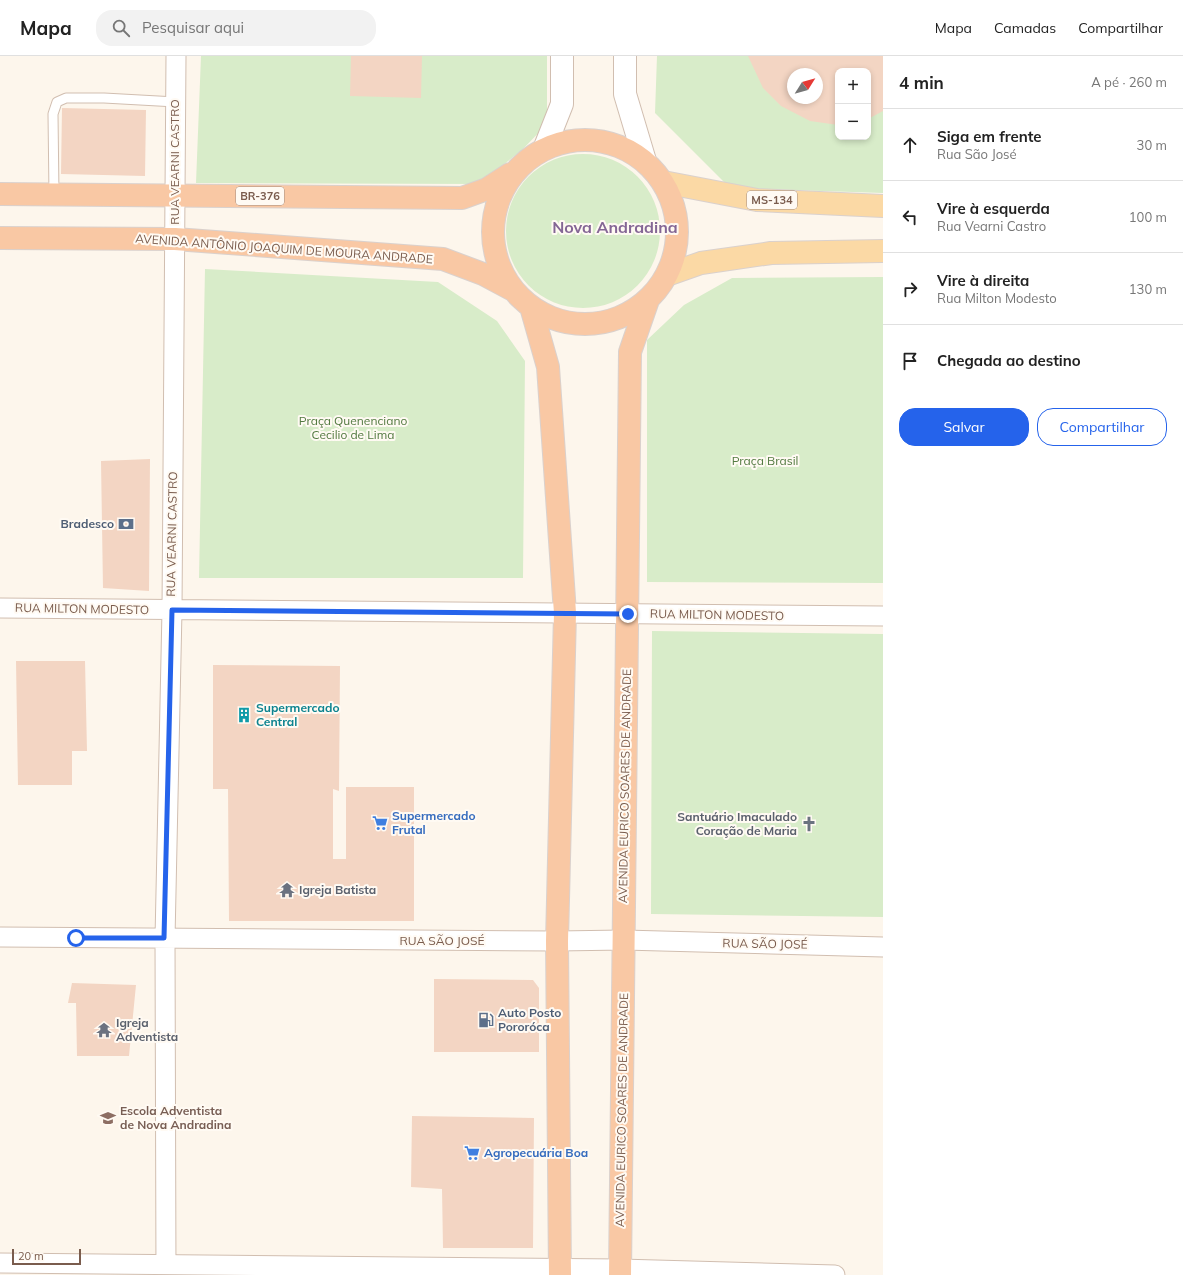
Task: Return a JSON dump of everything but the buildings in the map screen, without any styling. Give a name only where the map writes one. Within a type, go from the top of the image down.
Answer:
[{"type":"highway","points":[[586,139],[607,142],[627,149],[645,161],[663,182],[675,212],[677,244],[667,275],[648,300],[622,317],[591,324],[560,321],[531,307],[513,290],[497,263],[492,231],[497,200],[513,172],[545,147],[565,141],[586,139]]},
{"type":"highway","name":"BR-376","points":[[0,194],[462,198],[487,189],[513,172]]},
{"type":"highway","name":"AVENIDA ANTÔNIO JOAQUIM DE MOURA ANDRADE","points":[[0,238],[175,239],[443,259],[483,274],[513,290]]},
{"type":"highway","name":"AVENIDA EURICO SOARES DE ANDRADE","points":[[620,1272],[630,352],[648,300]]},
{"type":"highway","points":[[531,307],[548,366],[565,613],[557,941],[560,1272]]},
{"type":"main road","name":"MS-134","points":[[663,182],[757,200],[883,206]]},
{"type":"main road","points":[[667,275],[701,263],[771,253],[883,251]]},
{"type":"street","name":"RUA VEARNI CASTRO","points":[[166,1270],[164,938],[172,610],[176,56]]},
{"type":"street","points":[[545,147],[562,104],[562,56]]},
{"type":"street","points":[[626,56],[625,94],[645,161]]},
{"type":"street","name":"RUA MILTON MODESTO","points":[[0,608],[883,616]]},
{"type":"street","name":"RUA SÃO JOSÉ","points":[[0,937],[557,941],[624,940],[883,947]]},
{"type":"street","points":[[0,1263],[166,1270],[620,1272],[835,1275]]},
{"type":"lane","points":[[54,195],[53,114],[58,102],[66,98],[104,98],[176,102]]},
{"type":"green space","points":[[201,56],[547,56],[547,124],[522,150],[479,184],[196,183]]},
{"type":"green space","points":[[657,56],[883,56],[883,193],[730,188],[655,113]]},
{"type":"green space","points":[[583,154],[598,156],[619,163],[626,167],[642,182],[647,188],[654,202],[660,231],[658,246],[651,267],[647,274],[632,290],[626,295],[612,302],[583,308],[568,306],[547,299],[540,295],[524,280],[519,274],[512,260],[506,231],[508,216],[515,195],[519,188],[534,172],[540,167],[554,160]]},
{"type":"green space","name":"Praça Quenenciano Cecilio de Lima","points":[[205,269],[438,282],[497,321],[525,361],[523,578],[199,578]]},
{"type":"green space","name":"Praça Brasil","points":[[883,277],[883,583],[647,582],[647,340],[684,305],[732,278]]},
{"type":"green space","points":[[652,631],[883,634],[883,917],[651,914]]},
{"type":"place","name":"Bradesco","points":[[126,524]]},
{"type":"place","name":"Supermercado Central","points":[[244,715]]},
{"type":"place","name":"Supermercado Frutal","points":[[380,823]]},
{"type":"place","name":"Santuário Imaculado Coração de Maria","points":[[809,824]]},
{"type":"place","name":"Igreja Batista","points":[[287,890]]},
{"type":"place","name":"Auto Posto Pororóca","points":[[486,1020]]},
{"type":"place","name":"Igreja Adventista","points":[[104,1030]]},
{"type":"place","name":"Escola Adventista de Nova Andradina","points":[[108,1118]]},
{"type":"place","name":"Agropecuária Boa","points":[[472,1153]]},
{"type":"district","name":"Nova Andradina","points":[[615,227]]},
{"type":"route","points":[[76,938],[164,938],[172,610],[628,614]]}]
